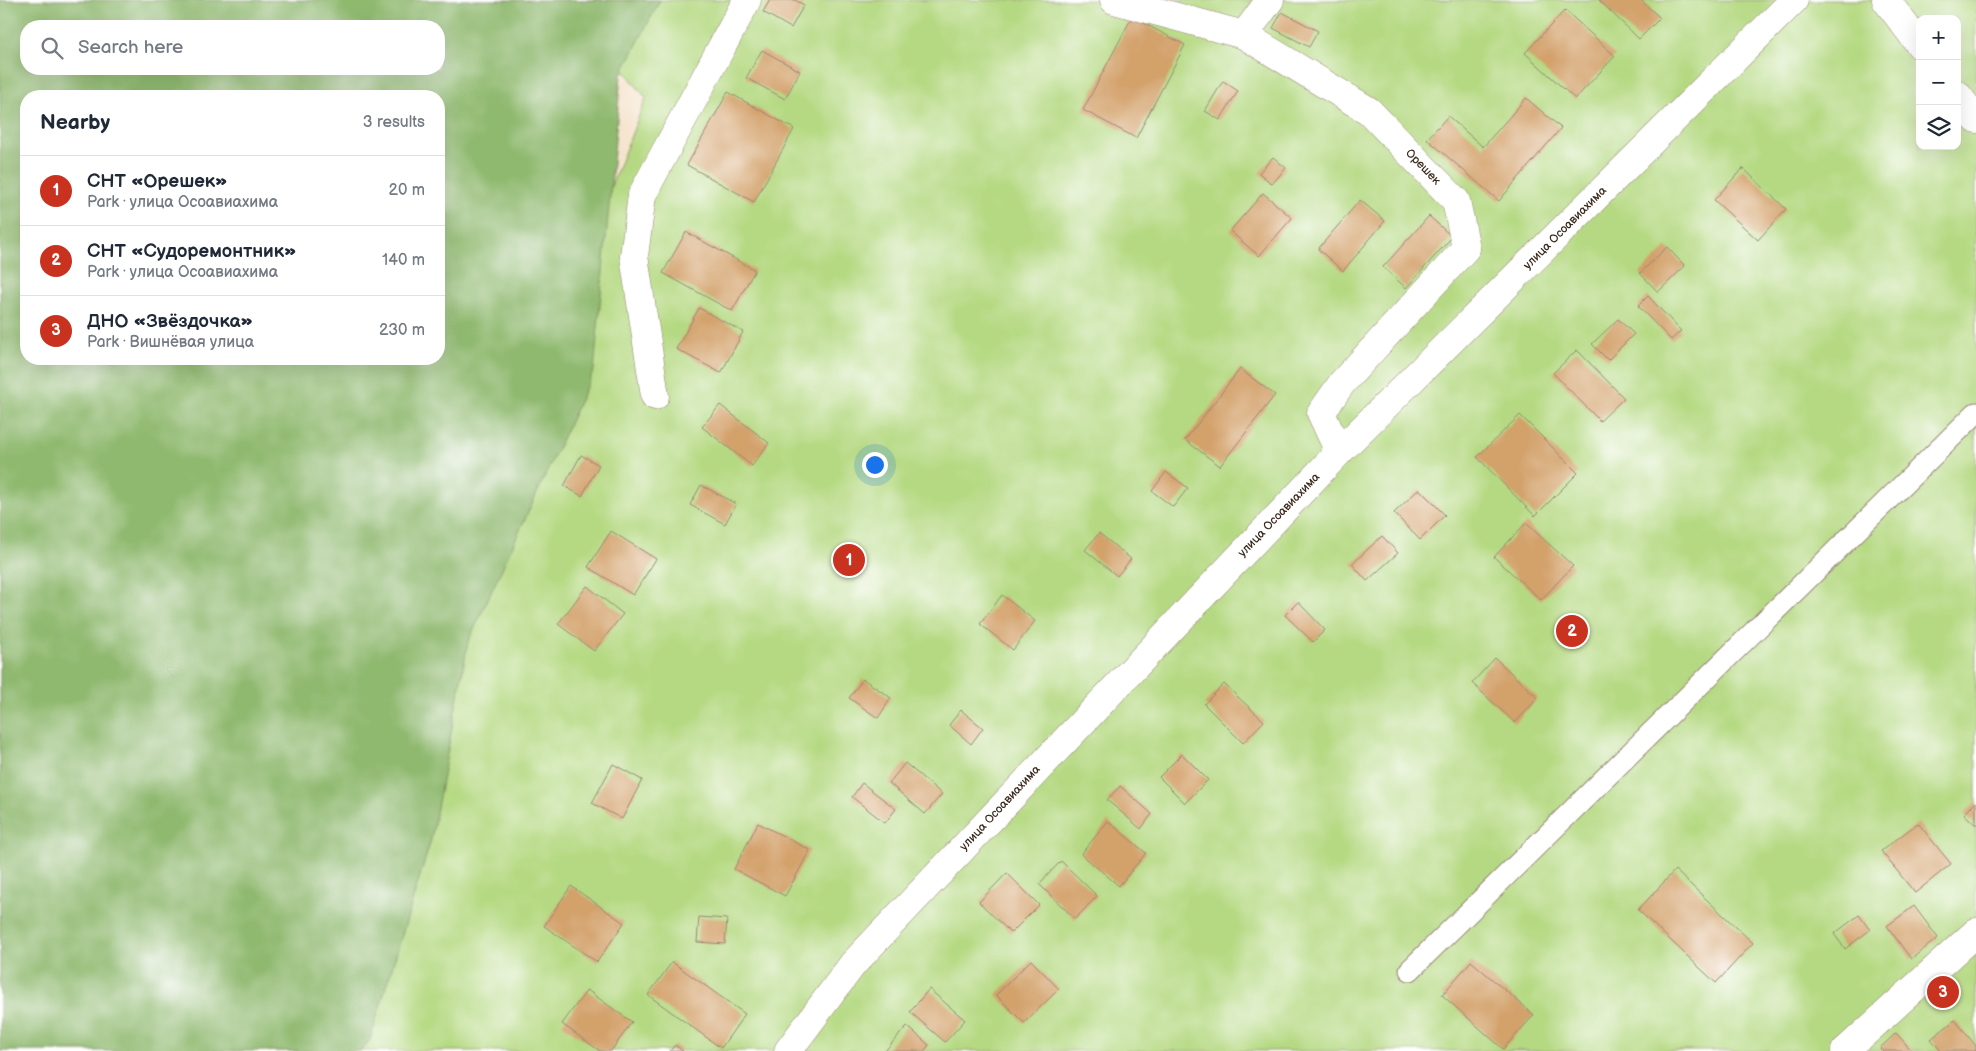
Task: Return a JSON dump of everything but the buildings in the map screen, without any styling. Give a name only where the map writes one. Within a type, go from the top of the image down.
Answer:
[{"type":"street","points":[[655,396],[634,256],[642,195],[747,0]]},
{"type":"street","name":"Орешек","points":[[1114,0],[1244,35],[1369,111],[1456,201],[1466,248],[1342,383],[1321,413],[1339,452]]},
{"type":"street","points":[[1244,35],[1270,0]]},
{"type":"street","name":"улица Осоавиахима","points":[[788,1051],[853,964],[1339,452],[1794,0]]},
{"type":"street","points":[[1886,0],[1916,40]]},
{"type":"street","points":[[1961,99],[1976,119]]},
{"type":"street","points":[[1846,1051],[1976,932]]},
{"type":"lane","points":[[1410,970],[1976,413]]},
{"type":"green space","points":[[0,0],[660,0],[621,75],[594,370],[468,642],[431,840],[370,1040],[361,1051],[0,1051]]},
{"type":"green space","points":[[568,0],[1976,0],[1976,1051],[268,1051],[646,98]]},
{"type":"place","name":"СНТ «Орешек»","points":[[849,560]]},
{"type":"place","name":"СНТ «Судоремонтник»","points":[[1572,631]]},
{"type":"place","name":"ДНО «Звёздочка»","points":[[1943,992]]}]
